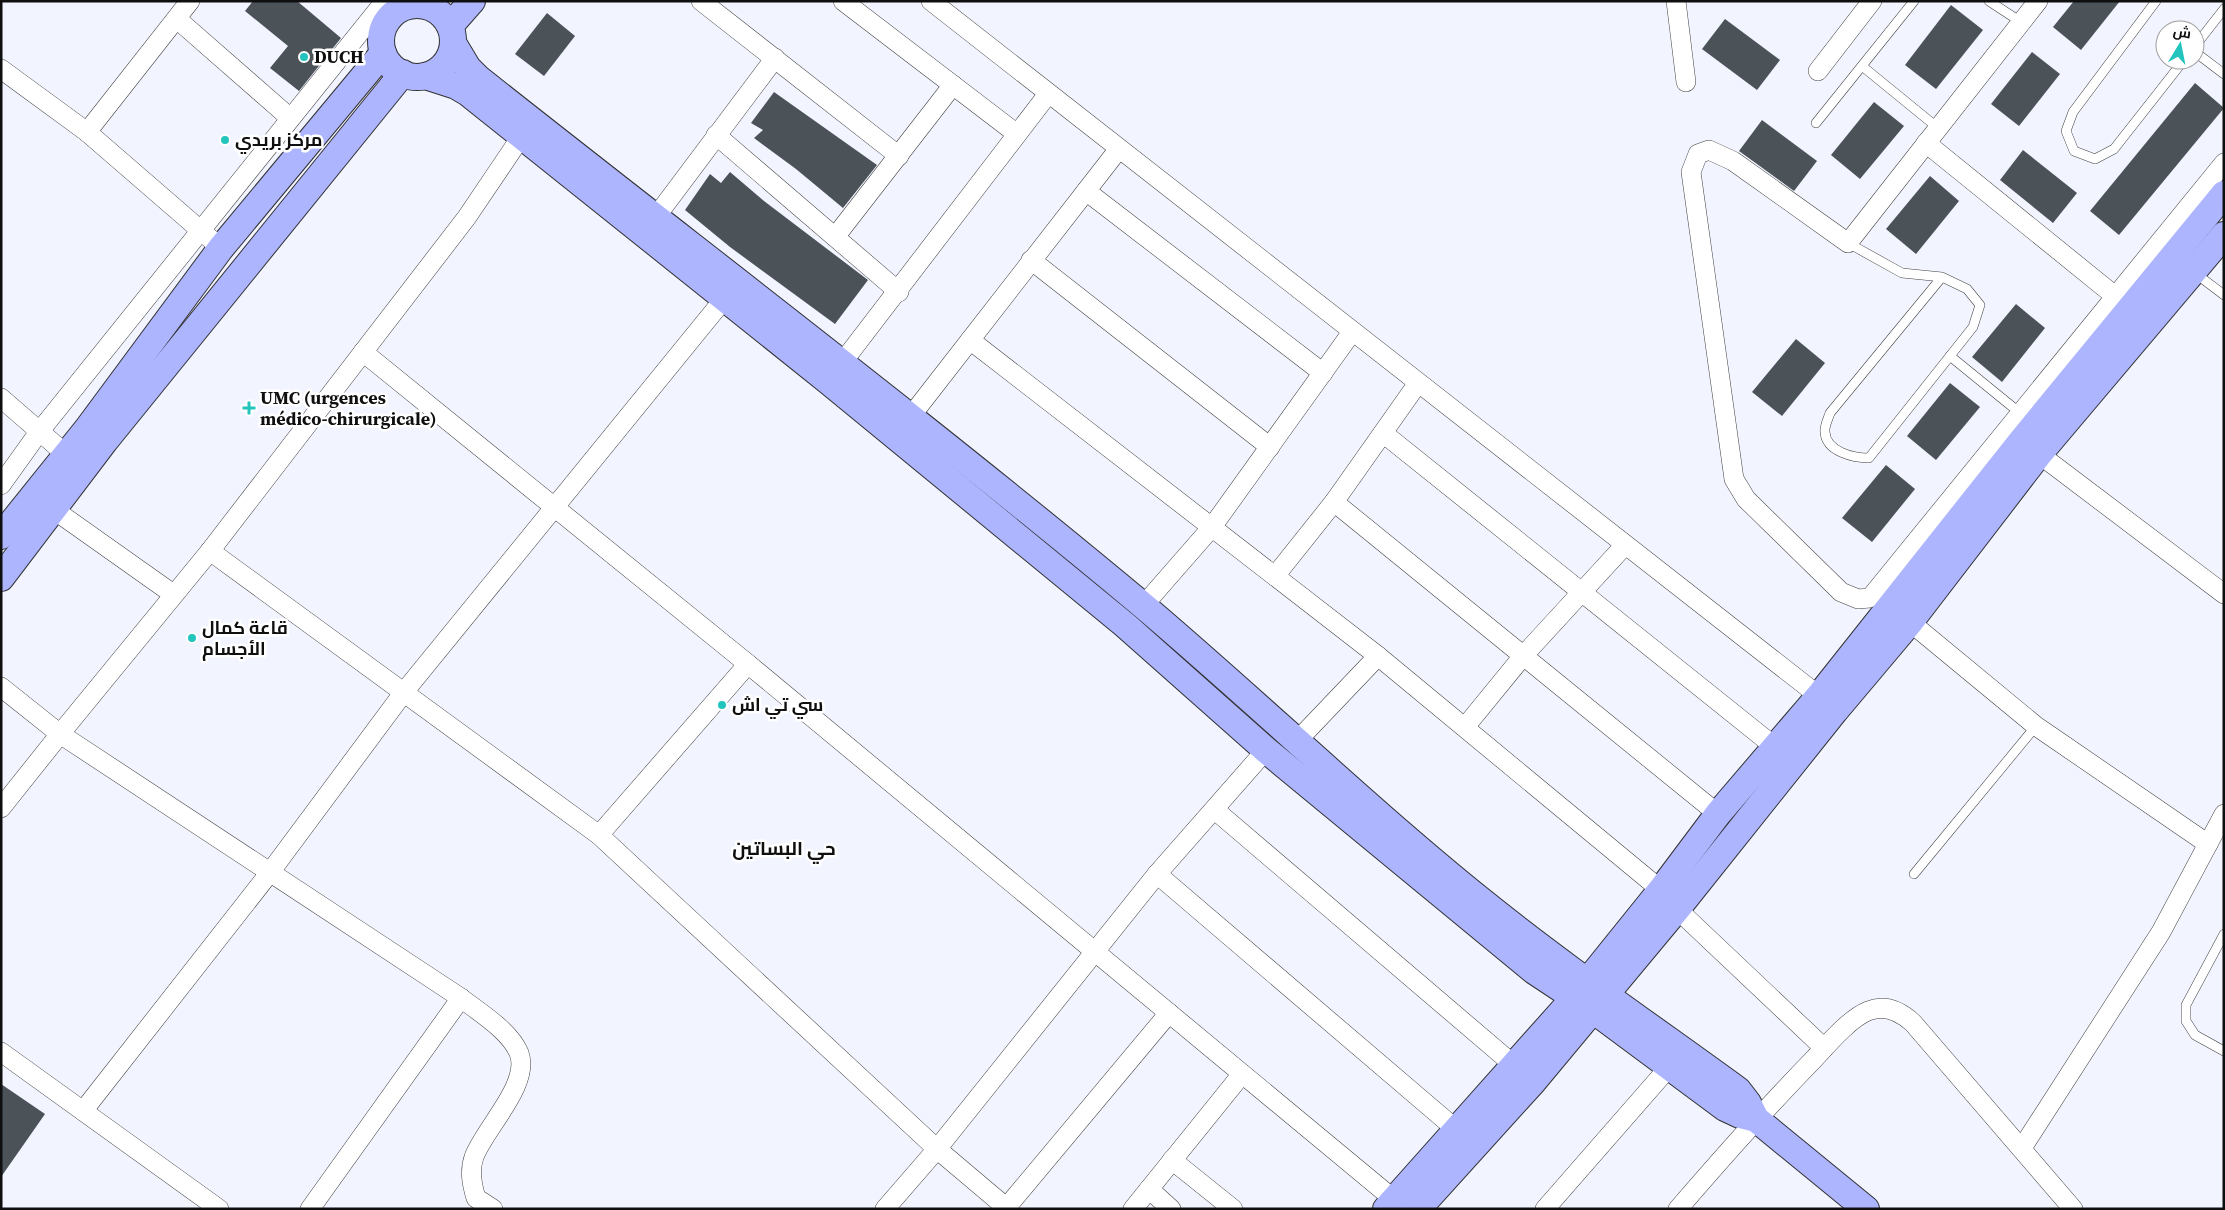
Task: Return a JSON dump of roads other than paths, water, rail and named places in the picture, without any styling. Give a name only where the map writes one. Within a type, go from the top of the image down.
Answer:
[{"type":"main road","points":[[1,536],[75,462],[275,228],[414,75],[442,67],[452,52],[452,34],[472,1]]},
{"type":"main road","points":[[1756,1119],[1740,1115],[1725,1108],[1670,1066],[1590,996],[1485,904],[1296,742],[1143,606],[911,416],[836,372],[724,298],[468,93],[456,86],[414,75],[388,62],[383,53],[382,6],[403,7],[425,3],[439,12],[468,68],[478,78],[655,218],[836,372],[1266,750],[1534,971],[1590,996],[1738,1090],[1748,1103],[1756,1119],[1866,1209]]},
{"type":"main road","points":[[1,578],[53,509],[75,462],[220,248],[383,53]]},
{"type":"main road","points":[[1669,900],[1718,814],[1819,696],[2028,433],[2224,194]]},
{"type":"main road","points":[[1418,1209],[1533,1082],[1590,996],[1669,900],[1835,711],[1910,622],[2040,454],[2224,235]]},
{"type":"main road","points":[[1395,1206],[1516,1066],[1590,996]]},
{"type":"street","points":[[87,132],[190,1]]},
{"type":"street","points":[[701,1],[899,156]]},
{"type":"street","points":[[843,1],[1017,134]]},
{"type":"street","points":[[930,1],[1118,150],[1819,696]]},
{"type":"street","points":[[1676,1],[1686,82]]},
{"type":"street","points":[[1818,71],[1872,1]]},
{"type":"street","points":[[2038,1],[1848,243],[1732,161],[1709,150],[1698,154],[1691,172],[1734,479],[1746,499],[1841,592],[1858,599],[1870,598],[2224,163]]},
{"type":"street","points":[[1,485],[39,432],[289,117],[382,6]]},
{"type":"street","points":[[177,19],[289,117]]},
{"type":"street","points":[[655,218],[775,58]]},
{"type":"street","points":[[1,69],[87,132],[220,248]]},
{"type":"street","points":[[835,237],[953,85]]},
{"type":"street","points":[[836,372],[899,292],[1048,94]]},
{"type":"street","points":[[716,135],[899,292]]},
{"type":"street","points":[[1932,136],[2115,296]]},
{"type":"street","points":[[1,808],[172,594],[210,551],[467,217],[521,137]]},
{"type":"street","points":[[911,416],[1118,150]]},
{"type":"street","points":[[1086,191],[1323,373]]},
{"type":"street","points":[[1031,260],[1270,447]]},
{"type":"street","points":[[83,1111],[271,872],[404,692],[724,298]]},
{"type":"street","points":[[1143,606],[1212,527],[1352,332]]},
{"type":"street","points":[[970,340],[1378,656],[1465,727],[1669,900],[1824,1048]]},
{"type":"street","points":[[363,352],[748,664],[1242,1074],[1395,1206]]},
{"type":"street","points":[[1275,576],[1334,502],[1418,384]]},
{"type":"street","points":[[1,398],[75,462]]},
{"type":"street","points":[[1383,433],[1775,747]]},
{"type":"street","points":[[2040,454],[2224,594]]},
{"type":"street","points":[[1334,502],[1718,814]]},
{"type":"street","points":[[53,509],[172,594]]},
{"type":"street","points":[[1465,727],[1523,656],[1625,545]]},
{"type":"street","points":[[210,551],[599,835],[937,1149],[1007,1208],[1169,1013]]},
{"type":"street","points":[[1910,622],[2036,726],[2208,844]]},
{"type":"street","points":[[1296,742],[1378,656]]},
{"type":"street","points":[[599,835],[748,664]]},
{"type":"street","points":[[1,687],[60,734],[461,998],[508,1036],[519,1054],[521,1070],[512,1091],[474,1157],[471,1181],[476,1198],[493,1209]]},
{"type":"street","points":[[886,1209],[937,1149],[1157,874],[1266,750]]},
{"type":"street","points":[[1215,810],[1516,1066]]},
{"type":"street","points":[[2022,1148],[2161,932],[2224,814]]},
{"type":"street","points":[[1157,874],[1458,1131]]},
{"type":"street","points":[[310,1209],[461,998]]},
{"type":"street","points":[[1678,1209],[1756,1119],[1824,1048],[1856,1018],[1867,1011],[1879,1008],[1892,1009],[1903,1014],[2022,1148],[2073,1209]]},
{"type":"street","points":[[1,1052],[219,1209]]},
{"type":"street","points":[[1546,1209],[1670,1066]]},
{"type":"street","points":[[1133,1209],[1242,1074]]},
{"type":"street","points":[[1172,1160],[1233,1209]]},
{"type":"street","points":[[1149,1189],[1171,1209]]},
{"type":"lane","points":[[1816,123],[1914,1]]},
{"type":"lane","points":[[1989,1],[2021,22]]},
{"type":"lane","points":[[2156,1],[2073,112],[2066,131],[2074,150],[2095,159],[2114,149],[2176,70]]},
{"type":"lane","points":[[2205,33],[2224,9]]},
{"type":"lane","points":[[2205,60],[2224,74]]},
{"type":"lane","points":[[1862,66],[1932,136]]},
{"type":"lane","points":[[1848,243],[1902,273],[1942,277],[1967,289],[1980,306],[1973,328],[1869,458],[1848,456],[1827,441],[1824,431],[1830,413],[1942,277]]},
{"type":"lane","points":[[2193,271],[2224,295]]},
{"type":"lane","points":[[1950,356],[2020,413]]},
{"type":"lane","points":[[1914,874],[2036,726]]},
{"type":"lane","points":[[2224,934],[2186,1005],[2186,1021],[2195,1035],[2224,1051]]},
{"type":"place","name":"DUCH","points":[[304,57]]},
{"type":"place","name":"مركز بريدي","points":[[225,140]]},
{"type":"place","name":"UMC (urgences médico-chirurgicale)","points":[[249,408]]},
{"type":"place","name":"قاعة كمال الأجسام","points":[[192,638]]},
{"type":"place","name":"سي تي اش","points":[[722,705]]},
{"type":"district","name":"حي البساتين","points":[[784,848]]}]
